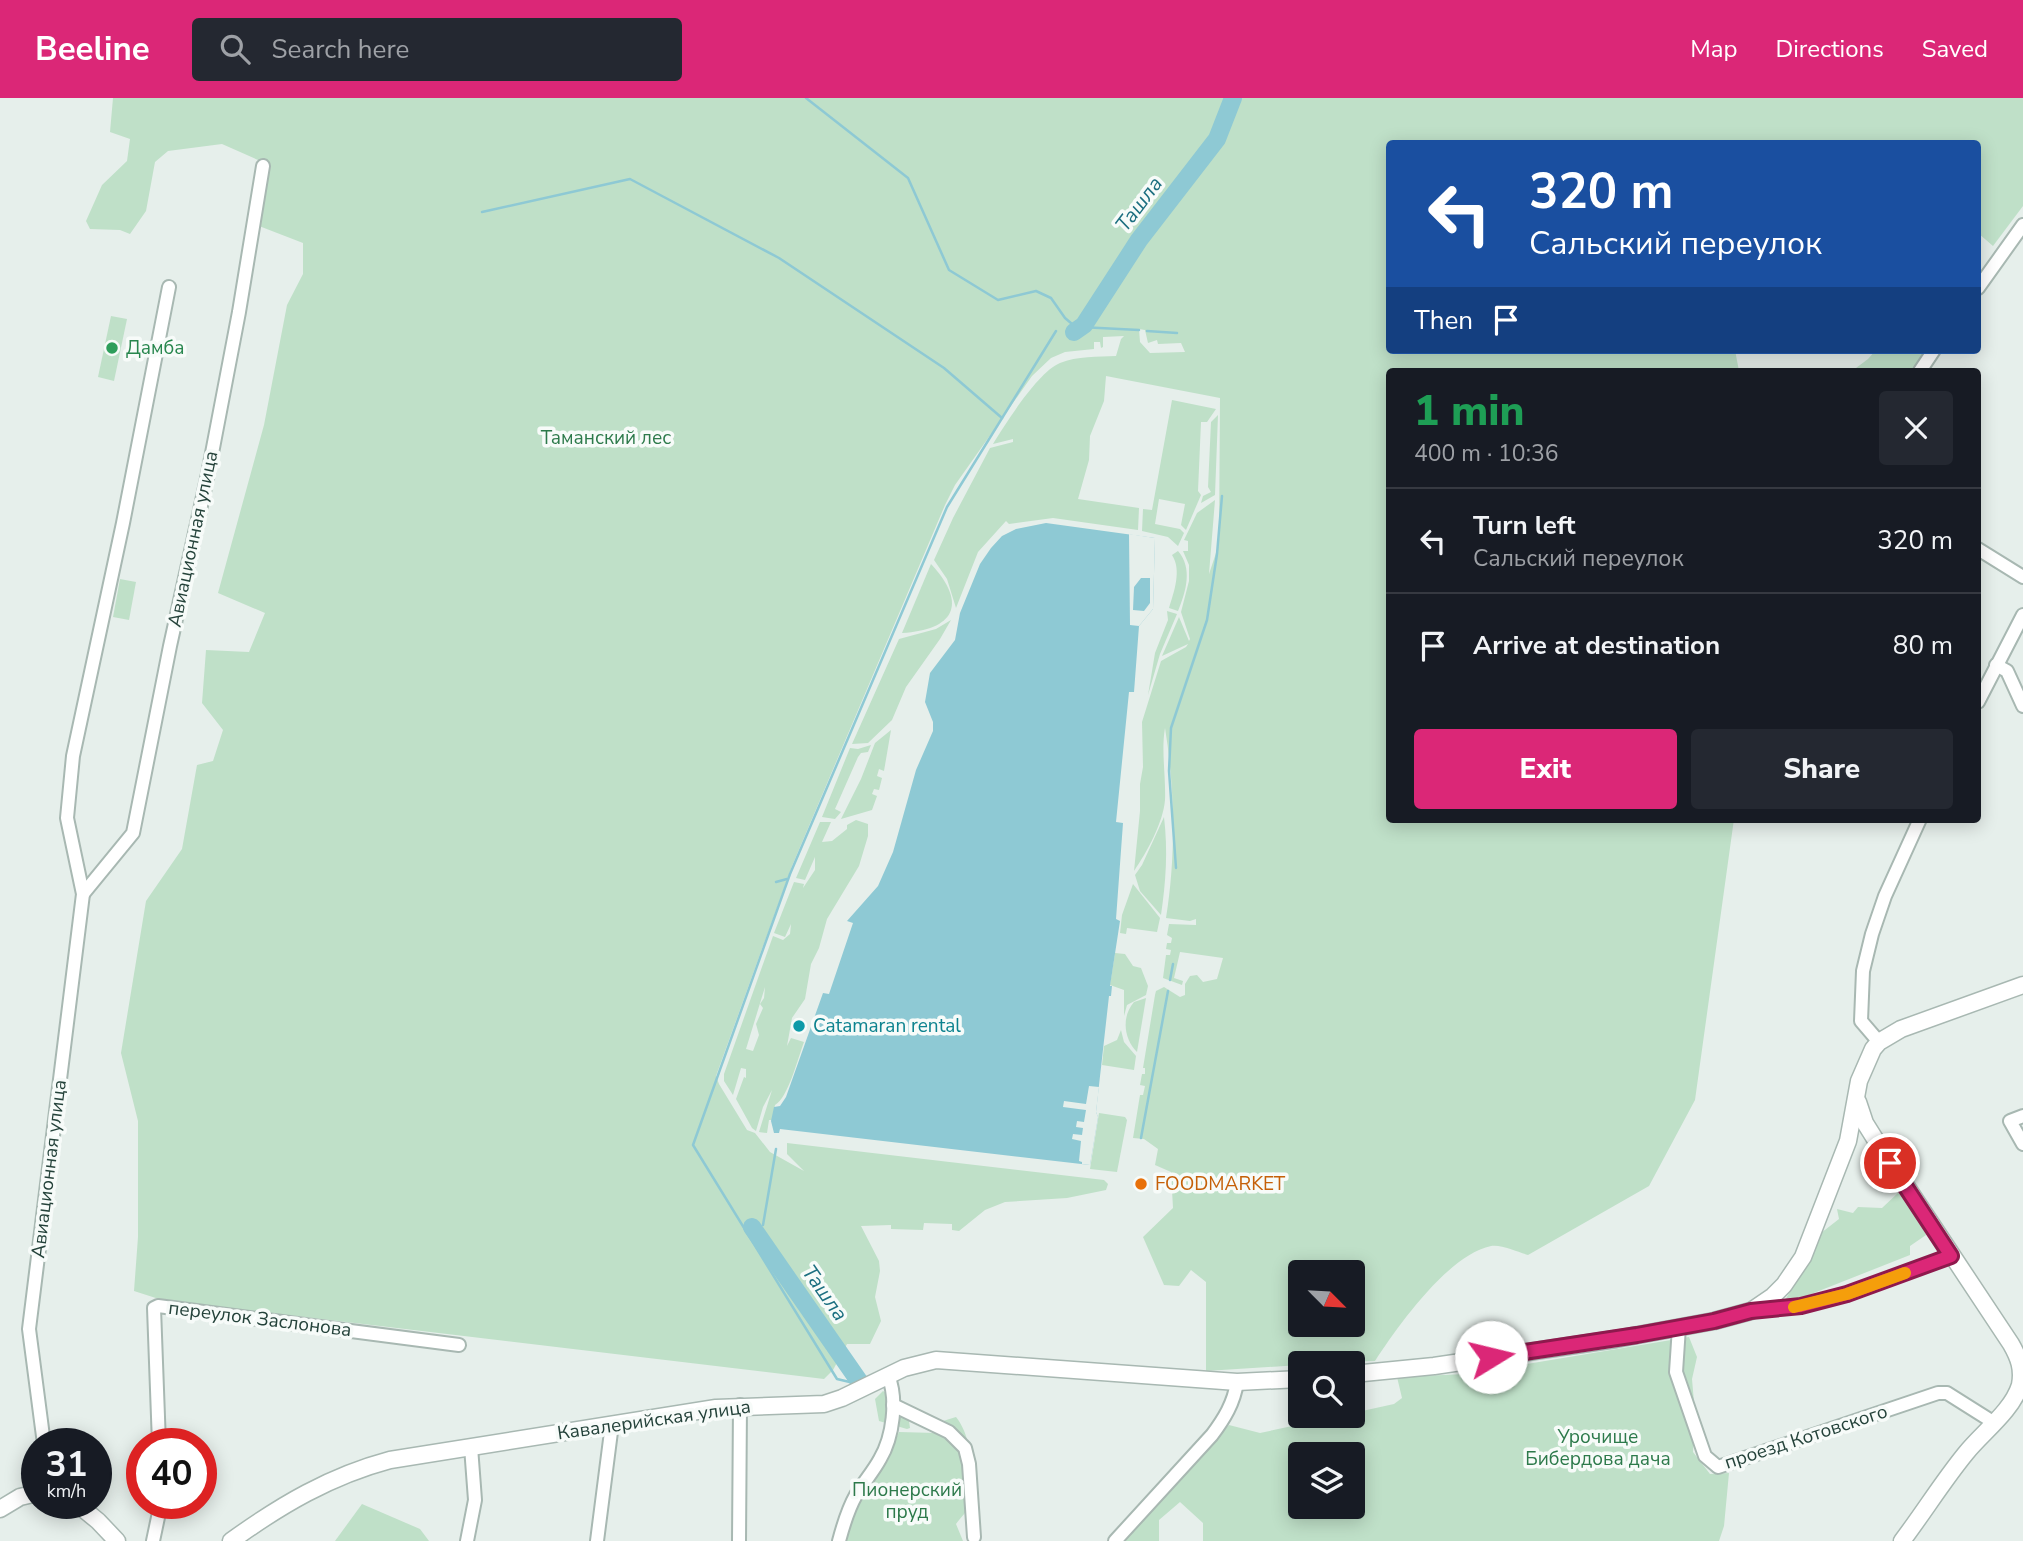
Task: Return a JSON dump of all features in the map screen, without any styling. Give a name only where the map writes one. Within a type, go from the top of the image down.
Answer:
[{"type":"street","name":"Авиационная улица","points":[[83,894],[133,833],[208,474],[263,166]]},
{"type":"street","points":[[1981,284],[2023,225]]},
{"type":"street","name":"Авиационная улица","points":[[42,1428],[29,1329],[83,894],[66,818],[73,755],[123,523],[169,288]]},
{"type":"street","points":[[1981,551],[2023,577]]},
{"type":"street","points":[[1981,696],[2023,615]]},
{"type":"street","points":[[1996,665],[2007,671],[2023,706]]},
{"type":"street","points":[[1876,1045],[1861,1021],[1863,971],[1885,897],[1918,823]]},
{"type":"street","points":[[1751,1311],[1784,1286],[1803,1257],[1848,1141],[1863,1068],[1876,1045],[1901,1029],[2023,985]]},
{"type":"street","points":[[1857,1096],[1865,1122],[1951,1256],[2020,1352],[2020,1393],[1951,1472],[1902,1541]]},
{"type":"street","points":[[2023,1116],[2010,1121],[2023,1144]]},
{"type":"street","points":[[1365,1373],[1434,1366],[1679,1327],[1751,1311],[1801,1306],[1835,1297],[1951,1256]]},
{"type":"street","name":"переулок Заслонова","points":[[158,1428],[154,1308],[158,1306],[459,1345]]},
{"type":"street","name":"проезд Котовского","points":[[1679,1327],[1676,1372],[1697,1438],[1705,1456],[1718,1467],[1938,1393],[1947,1393],[1993,1423]]},
{"type":"street","name":"Кавалерийская улица","points":[[231,1541],[302,1494],[346,1473],[390,1460],[740,1405],[824,1405],[914,1364],[954,1360],[1119,1375],[1237,1382],[1288,1380]]},
{"type":"street","points":[[839,1541],[854,1498],[880,1459],[887,1442],[893,1405],[892,1385],[888,1375]]},
{"type":"street","points":[[1115,1541],[1212,1435],[1233,1399],[1237,1382]]},
{"type":"street","points":[[740,1405],[740,1541]]},
{"type":"street","points":[[893,1405],[950,1432],[964,1448],[969,1464],[974,1537]]},
{"type":"street","points":[[597,1541],[612,1424]]},
{"type":"street","points":[[467,1541],[475,1500],[471,1447]]},
{"type":"street","points":[[0,1509],[21,1497]]},
{"type":"street","points":[[96,1519],[117,1541]]},
{"type":"street","points":[[153,1541],[158,1519]]},
{"type":"green space","name":"Таманский лес","points":[[113,98],[2023,98],[2023,206],[1993,246],[1981,236],[1981,140],[1386,140],[1386,354],[1736,354],[1738,368],[1386,368],[1386,823],[1733,823],[1695,1100],[1649,1186],[1528,1255],[1495,1246],[1475,1252],[1441,1277],[1410,1312],[1375,1361],[1365,1361],[1365,1351],[1288,1351],[1288,1366],[1206,1371],[1206,1282],[1191,1270],[1179,1286],[1164,1285],[1143,1237],[1173,1208],[1171,1172],[1155,1165],[1158,1149],[1144,1139],[1133,1138],[1140,1095],[1143,1095],[1145,1086],[1140,1085],[1142,1074],[1145,1074],[1143,1068],[1156,991],[1164,987],[1180,997],[1185,995],[1185,984],[1190,976],[1197,975],[1203,982],[1217,979],[1223,958],[1180,952],[1174,978],[1183,981],[1182,985],[1163,978],[1166,955],[1170,955],[1171,950],[1166,949],[1172,938],[1167,935],[1169,924],[1196,925],[1196,919],[1190,921],[1166,918],[1173,823],[1165,728],[1164,809],[1154,837],[1134,871],[1143,767],[1142,722],[1161,661],[1188,644],[1162,656],[1179,617],[1189,641],[1190,639],[1181,612],[1189,581],[1189,565],[1183,551],[1188,551],[1188,541],[1184,540],[1197,513],[1215,500],[1209,574],[1219,544],[1220,398],[1106,376],[1104,401],[1090,436],[1089,460],[1078,499],[1139,508],[1138,530],[1053,518],[1009,524],[1006,521],[978,552],[956,608],[947,579],[934,560],[990,448],[1013,442],[1013,439],[993,444],[1023,399],[1051,368],[1060,363],[1088,357],[1116,356],[1124,336],[1103,337],[1101,348],[1100,342],[1094,342],[1094,349],[1065,352],[1051,358],[1032,376],[955,485],[792,866],[716,1076],[747,1130],[755,1133],[770,1152],[804,1171],[787,1154],[787,1143],[1104,1180],[1108,1184],[1106,1190],[1067,1198],[1005,1202],[985,1210],[959,1231],[952,1230],[952,1224],[924,1223],[923,1230],[891,1229],[891,1225],[861,1226],[879,1261],[875,1297],[881,1321],[870,1344],[847,1344],[833,1370],[824,1379],[162,1300],[134,1291],[138,1237],[138,1121],[121,1053],[146,901],[182,849],[197,765],[213,761],[223,730],[202,703],[206,650],[249,652],[265,613],[218,593],[264,425],[287,305],[303,274],[303,243],[259,226],[268,181],[258,160],[222,144],[168,151],[155,162],[146,211],[130,234],[120,230],[90,229],[86,221],[102,185],[127,161],[130,139],[110,132]],"holes":[[[1139,329],[1145,330],[1148,343],[1157,340],[1158,344],[1181,343],[1185,352],[1150,353],[1140,342]]]},
{"type":"green space","name":"Дамба","points":[[111,316],[127,319],[114,381],[98,377]]},
{"type":"green space","points":[[1872,354],[1927,354],[1916,368],[1856,368]]},
{"type":"green space","points":[[1172,400],[1216,409],[1207,422],[1201,422],[1198,491],[1201,495],[1186,530],[1181,525],[1185,504],[1159,499],[1155,524],[1180,529],[1184,533],[1178,546],[1168,537],[1142,531],[1143,509],[1152,510]]},
{"type":"green space","points":[[1218,415],[1215,495],[1201,503],[1203,496],[1211,492],[1208,487],[1211,422]]},
{"type":"green space","points":[[1178,551],[1183,558],[1187,580],[1178,611],[1169,608],[1177,574],[1172,555]]},
{"type":"green space","points":[[931,564],[950,592],[950,613],[944,621],[933,627],[902,633]]},
{"type":"green space","points":[[120,579],[136,582],[129,620],[113,617]]},
{"type":"green space","points":[[1167,611],[1177,614],[1160,654],[1148,695],[1155,653],[1168,620]]},
{"type":"green space","points":[[951,620],[906,687],[892,720],[868,743],[852,744],[899,639],[936,629]]},
{"type":"green space","points":[[891,730],[884,771],[879,769],[877,776],[882,778],[879,790],[874,789],[872,794],[877,796],[872,810],[841,819],[875,743]]},
{"type":"green space","points":[[871,745],[868,752],[861,753],[858,757],[835,809],[841,812],[835,819],[822,817],[850,748],[858,749]]},
{"type":"green space","points":[[1164,817],[1166,866],[1161,915],[1140,891],[1135,875]]},
{"type":"green space","points":[[856,820],[868,824],[868,836],[859,866],[827,919],[819,948],[811,964],[805,999],[792,1018],[787,1046],[791,1038],[804,1042],[792,1077],[780,1101],[775,1105],[767,1133],[759,1132],[772,1090],[763,1107],[756,1131],[736,1099],[744,1077],[746,1078],[746,1069],[741,1068],[733,1095],[724,1081],[724,1074],[773,936],[783,940],[790,934],[791,924],[785,937],[774,933],[794,882],[804,884],[803,888],[815,870],[815,857],[805,880],[796,878],[820,822],[831,822],[822,842],[832,841],[847,829],[847,825]],"holes":[[[765,987],[764,998],[760,1004],[763,1008],[756,1024],[759,1035],[753,1051],[746,1049]]]},
{"type":"green space","points":[[1133,884],[1160,918],[1157,932],[1127,928],[1126,934],[1120,933],[1122,915]]},
{"type":"green space","points":[[1115,953],[1125,954],[1133,966],[1141,968],[1148,986],[1146,995],[1127,1005],[1124,1016],[1124,990],[1110,985]]},
{"type":"green space","points":[[1146,998],[1137,1052],[1127,1034],[1127,1014],[1134,1002]]},
{"type":"green space","points":[[1121,1030],[1124,1042],[1136,1056],[1134,1070],[1102,1065],[1104,1046],[1117,1040]]},
{"type":"green space","points":[[1099,1113],[1125,1117],[1127,1120],[1117,1172],[1090,1169]]},
{"type":"green space","points":[[1898,1193],[1922,1223],[1926,1235],[1910,1246],[1910,1255],[1791,1302],[1785,1300],[1809,1261],[1821,1233],[1839,1219],[1837,1209],[1853,1213],[1858,1207],[1882,1208]]},
{"type":"green space","name":"Урочище Бибердова дача","points":[[1689,1337],[1697,1357],[1692,1379],[1695,1414],[1693,1452],[1710,1474],[1729,1473],[1724,1526],[1719,1541],[1203,1541],[1203,1523],[1180,1502],[1159,1520],[1159,1541],[1123,1541],[1229,1425],[1260,1433],[1288,1427],[1365,1428],[1365,1410],[1394,1404],[1402,1398],[1397,1377],[1466,1374]]},
{"type":"green space","points":[[883,1391],[889,1395],[891,1409],[909,1421],[910,1428],[879,1421],[875,1399]]},
{"type":"green space","name":"Пионерский пруд","points":[[956,1417],[966,1435],[973,1472],[969,1506],[956,1524],[963,1541],[842,1541],[868,1485],[899,1432],[936,1433],[943,1421]]},
{"type":"green space","points":[[362,1504],[420,1529],[429,1541],[335,1541]]},
{"type":"water","points":[[1046,523],[1155,538],[1153,609],[1139,626],[1134,692],[1129,692],[1116,822],[1123,823],[1116,919],[1120,921],[1090,1165],[780,1129],[779,1133],[774,1133],[771,1121],[774,1107],[780,1106],[786,1097],[823,993],[829,994],[853,923],[847,921],[878,886],[893,852],[916,770],[933,731],[933,722],[925,702],[930,673],[955,640],[960,613],[980,564],[991,548],[1002,536],[1016,529]]},
{"type":"pier","points":[[1129,534],[1155,538],[1153,609],[1139,626],[1130,625]],"holes":[[[1141,578],[1150,578],[1150,603],[1144,611],[1133,610],[1134,587]]]},
{"type":"pier","points":[[1089,1086],[1099,1087],[1096,1112],[1098,1117],[1090,1165],[1079,1161],[1081,1141],[1072,1139],[1073,1134],[1082,1135],[1083,1128],[1076,1127],[1077,1121],[1084,1122],[1086,1110],[1063,1107],[1064,1101],[1086,1104]]},
{"type":"waterway","points":[[806,98],[908,178],[949,270],[998,300],[1036,291],[1051,298],[1065,318],[1078,329]]},
{"type":"waterway","name":"Ташла","points":[[1074,332],[1084,325],[1139,240],[1217,139],[1233,98]]},
{"type":"waterway","points":[[482,212],[630,179],[779,258],[944,368],[1002,418]]},
{"type":"waterway","points":[[1080,327],[1139,330]]},
{"type":"waterway","points":[[858,1384],[837,1379],[693,1145],[790,874],[947,507],[1056,331]]},
{"type":"waterway","points":[[1147,331],[1177,333]]},
{"type":"waterway","points":[[1176,868],[1169,771],[1171,728],[1207,620],[1222,496]]},
{"type":"waterway","points":[[776,882],[787,879]]},
{"type":"waterway","points":[[1170,980],[1173,964]]},
{"type":"waterway","points":[[1141,1138],[1168,991]]},
{"type":"waterway","points":[[763,1225],[776,1149]]},
{"type":"waterway","name":"Ташла","points":[[752,1227],[861,1384]]},
{"type":"waterway","name":"Ташла","points":[[761,1240],[762,1235]]},
{"type":"slow traffic","points":[[1794,1307],[1847,1294],[1905,1273]]},
{"type":"place","name":"Дамба","points":[[112,348]]},
{"type":"place","name":"Catamaran rental","points":[[799,1026]]},
{"type":"place","name":"FOODMARKET","points":[[1141,1184]]},
{"type":"route","points":[[1491,1357],[1637,1335],[1714,1321],[1751,1311],[1801,1306],[1847,1294],[1951,1256],[1890,1163]]}]
